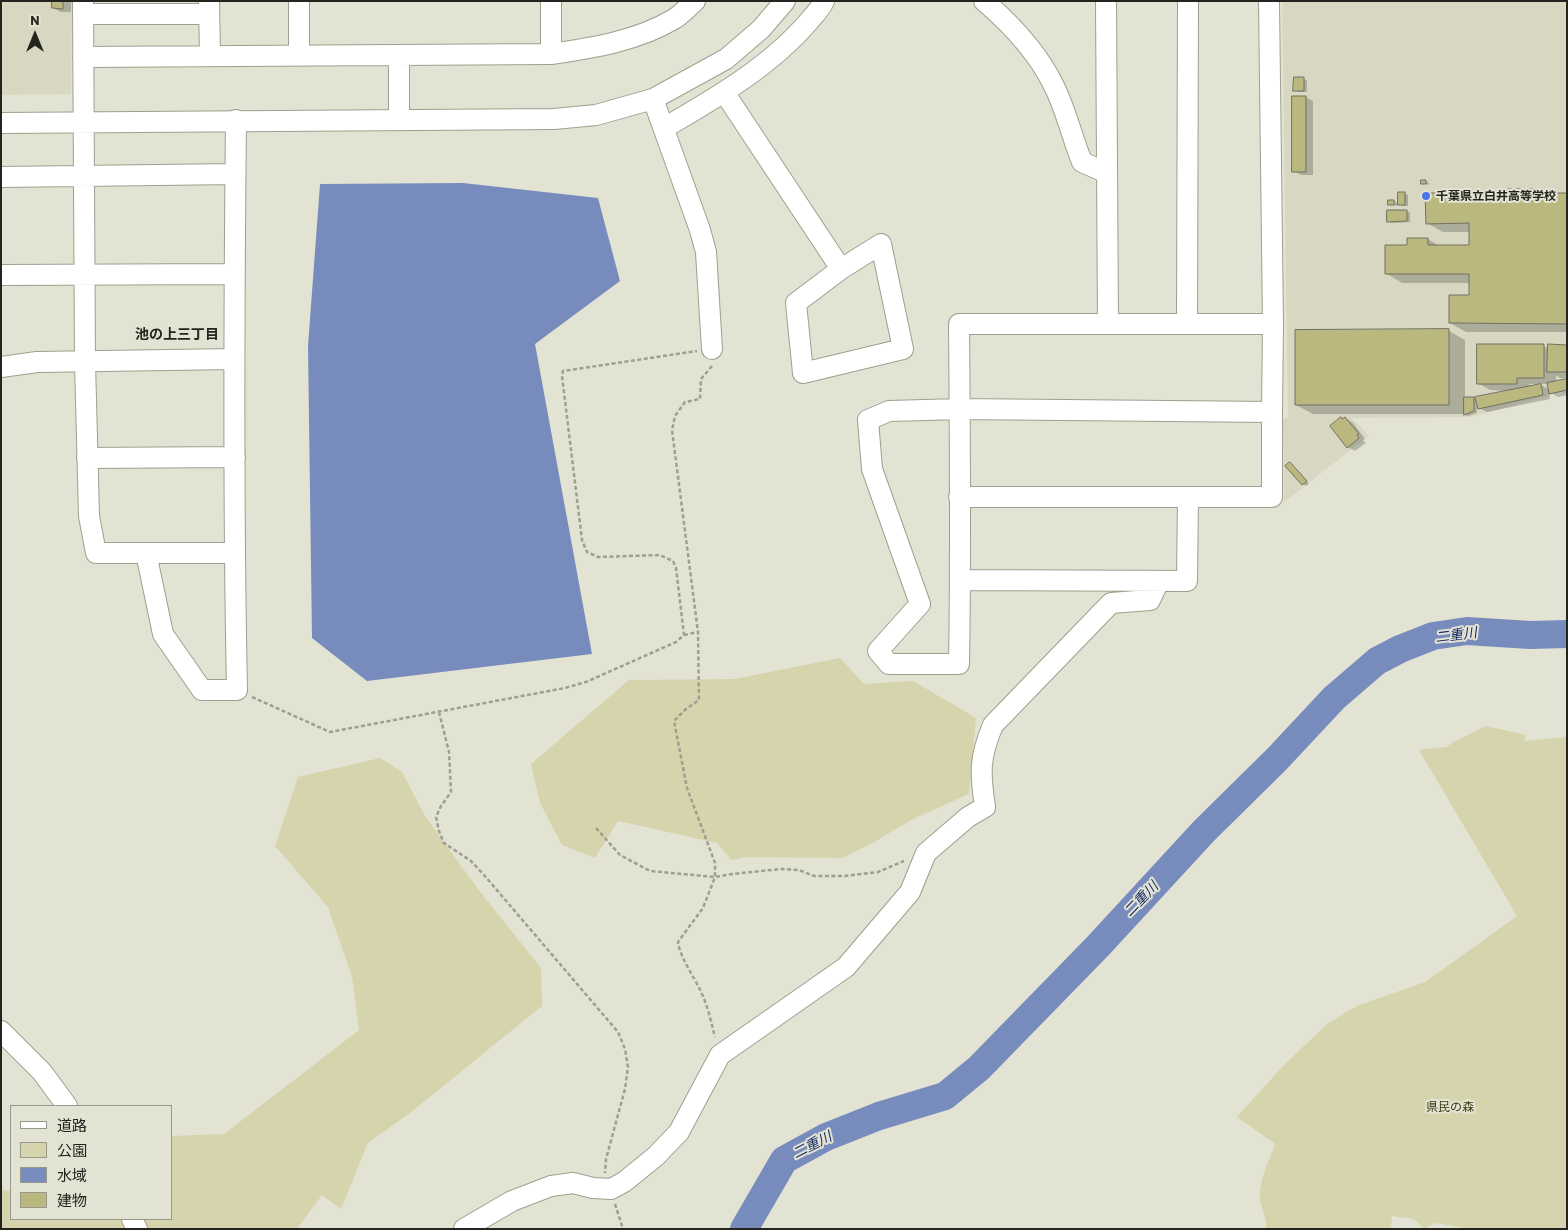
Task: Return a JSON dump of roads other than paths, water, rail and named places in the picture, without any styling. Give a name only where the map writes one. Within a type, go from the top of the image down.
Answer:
[{"type":"street","points":[[299,1],[299,56]]},
{"type":"street","points":[[551,1],[551,54]]},
{"type":"street","points":[[83,57],[551,54],[592,48],[641,34],[675,18],[695,1]]},
{"type":"street","points":[[1,123],[554,119],[596,115],[654,99],[726,59],[761,29],[785,1]]},
{"type":"street","points":[[664,128],[724,92],[772,57],[798,35],[824,1]]},
{"type":"street","points":[[984,1],[1003,17],[1030,47],[1054,86],[1082,162],[1107,173]]},
{"type":"street","points":[[1106,1],[1108,324]]},
{"type":"street","points":[[1187,324],[1188,1]]},
{"type":"street","points":[[959,497],[1272,496],[1273,324],[1269,1]]},
{"type":"street","points":[[210,56],[209,8],[83,8],[85,362],[89,516],[96,553],[234,553]]},
{"type":"street","points":[[400,55],[400,120]]},
{"type":"street","points":[[724,92],[841,269]]},
{"type":"street","points":[[654,99],[706,252],[712,349]]},
{"type":"street","points":[[146,553],[163,634],[202,690],[237,690],[234,553],[236,120]]},
{"type":"street","points":[[1,178],[235,174]]},
{"type":"street","points":[[881,244],[903,349],[802,373],[796,303],[841,269],[881,244]]},
{"type":"street","points":[[1,275],[234,274]]},
{"type":"street","points":[[1272,412],[960,409],[889,411],[868,420],[872,469],[920,604],[878,651],[889,664],[959,664],[960,409],[959,324],[1273,324]]},
{"type":"street","points":[[1,366],[36,362],[234,358]]},
{"type":"street","points":[[87,458],[235,457]]},
{"type":"street","points":[[960,580],[1187,581],[1188,496]]},
{"type":"street","points":[[464,1229],[512,1200],[551,1186],[573,1183],[594,1188],[611,1189],[624,1182],[656,1156],[679,1132],[720,1055],[846,967],[910,892],[926,853],[968,817],[985,808],[981,776],[984,746],[994,725],[1111,603],[1150,600],[1159,581]]},
{"type":"street","points":[[1,1031],[42,1072],[66,1105]]},
{"type":"water","points":[[463,183],[598,198],[620,281],[535,344],[592,654],[367,681],[312,638],[308,346],[320,184]]},
{"type":"waterway","name":"二重川","points":[[744,1229],[784,1160],[826,1137],[879,1116],[945,1096],[979,1068],[1098,946],[1204,831],[1277,759],[1334,698],[1377,661],[1400,649],[1433,636],[1467,631],[1530,635],[1567,634]]},
{"type":"place","name":"千葉県立白井高等学校","points":[[1426,196]]},
{"type":"district","name":"池の上三丁目","points":[[177,334]]},
{"type":"park label","name":"県民の森","points":[[1450,1107]]}]
